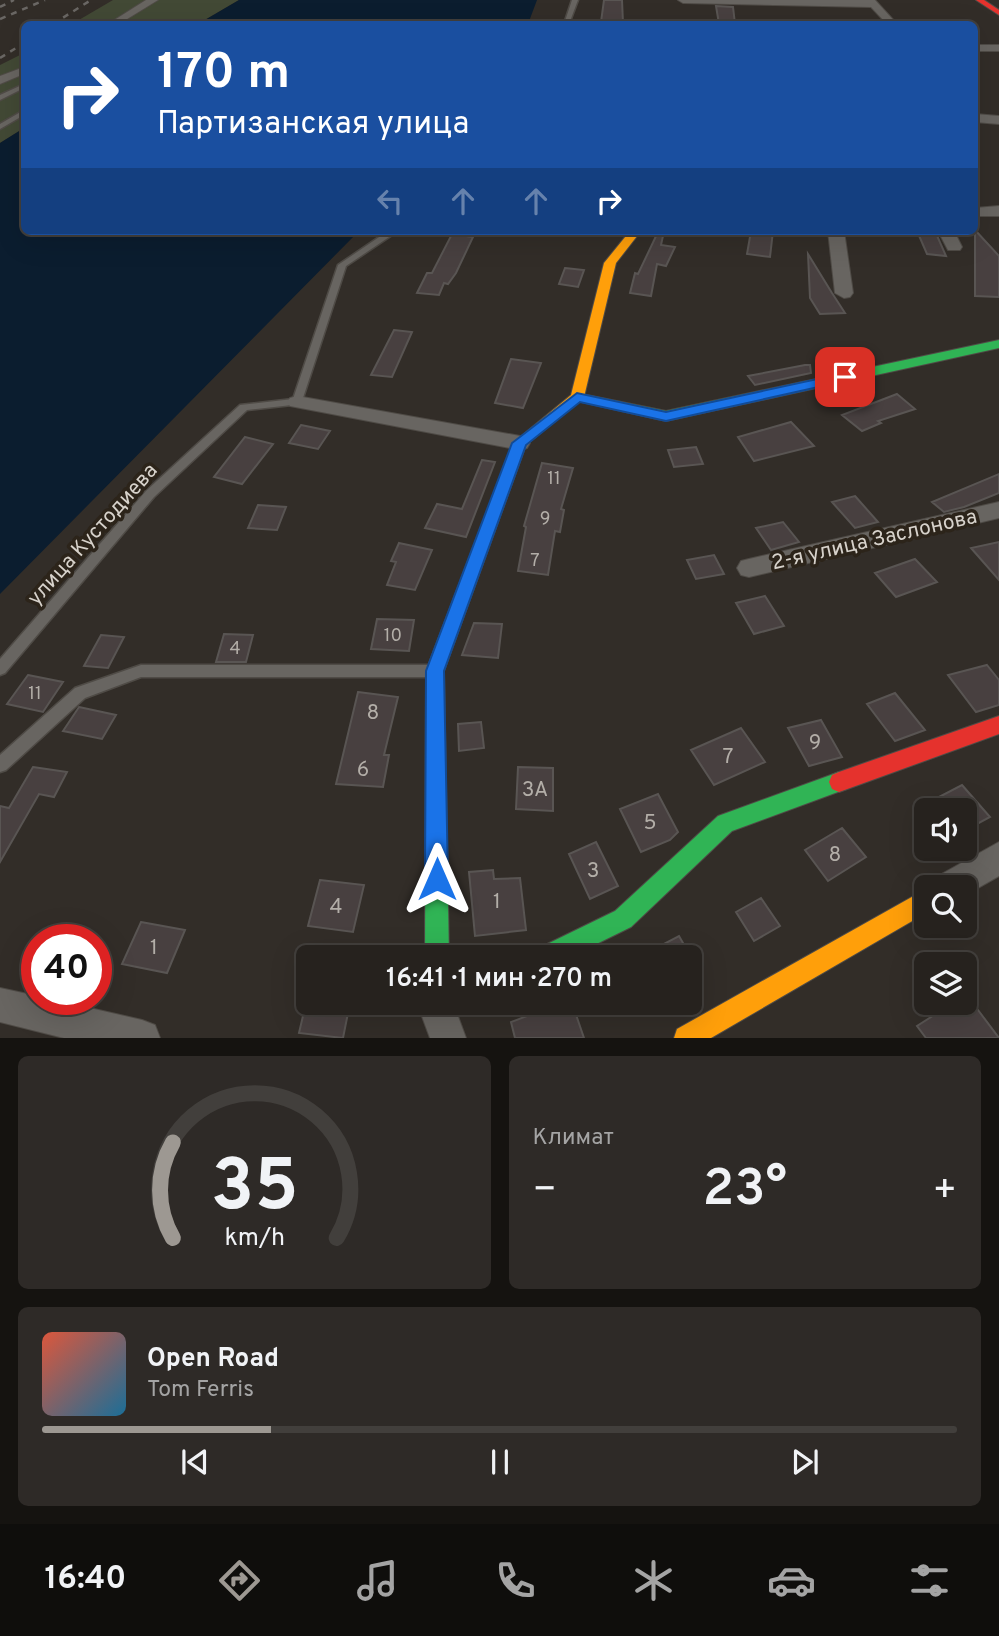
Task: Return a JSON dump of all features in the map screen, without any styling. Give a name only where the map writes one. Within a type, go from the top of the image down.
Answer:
[{"type":"street","points":[[118,21],[153,0]]},
{"type":"street","points":[[683,0],[750,5],[872,2],[889,21]]},
{"type":"street","points":[[979,0],[999,13]]},
{"type":"street","points":[[978,48],[999,48]]},
{"type":"street","points":[[0,80],[21,70]]},
{"type":"street","points":[[978,118],[999,120]]},
{"type":"street","points":[[978,212],[999,211]]},
{"type":"street","points":[[437,945],[435,671],[520,443],[577,397],[610,263],[633,235]]},
{"type":"street","points":[[837,235],[844,293]]},
{"type":"street","points":[[948,235],[954,247]]},
{"type":"street","points":[[577,397],[666,416],[999,344]]},
{"type":"street","points":[[297,402],[520,443]]},
{"type":"street","name":"2-я улица Заслонова","points":[[749,568],[999,510]]},
{"type":"street","points":[[570,945],[623,919],[724,823],[999,725]]},
{"type":"street","points":[[970,875],[999,859]]},
{"type":"street","points":[[687,1038],[914,907]]},
{"type":"street","points":[[0,1005],[142,1038]]},
{"type":"lane","points":[[567,21],[575,0]]},
{"type":"lane","points":[[0,98],[21,88]]},
{"type":"lane","points":[[0,127],[21,114]]},
{"type":"lane","points":[[297,402],[342,265],[388,235]]},
{"type":"lane","name":"улица Кустодиева","points":[[0,669],[150,494],[244,407],[297,402]]},
{"type":"lane","points":[[0,765],[80,693],[141,671],[435,671]]},
{"type":"green space","points":[[113,0],[239,0],[203,21],[77,21]]},
{"type":"green space","points":[[21,54],[21,130],[0,143],[0,65]]},
{"type":"water","points":[[239,0],[537,0],[529,21],[203,21]]},
{"type":"water","points":[[21,130],[21,235],[355,235],[0,594],[0,143]]},
{"type":"building","points":[[604,0],[622,0],[623,21],[601,21]]},
{"type":"building","points":[[716,6],[733,7],[735,21],[718,21]]},
{"type":"building","points":[[978,233],[999,256],[999,297],[975,296],[975,235]]},
{"type":"building","points":[[451,235],[473,237],[456,273],[448,284],[444,283],[439,295],[417,293],[427,273],[432,273]]},
{"type":"building","points":[[657,235],[663,236],[661,245],[675,247],[666,266],[657,264],[651,296],[630,293],[635,273],[638,274]]},
{"type":"building","points":[[750,235],[773,235],[770,257],[747,254]]},
{"type":"building","points":[[919,235],[937,235],[946,256],[927,254]]},
{"type":"building","points":[[808,254],[845,313],[820,314],[810,298]]},
{"type":"building","points":[[565,268],[584,270],[578,287],[559,284]]},
{"type":"building","points":[[394,330],[412,332],[392,377],[371,375]]},
{"type":"building","points":[[511,359],[541,363],[523,408],[495,403]]},
{"type":"building","points":[[810,365],[811,373],[755,385],[748,376]]},
{"type":"building","points":[[897,394],[915,409],[878,421],[881,423],[862,431],[842,415]]},
{"type":"building","points":[[791,422],[814,446],[754,461],[738,437]]},
{"type":"building","points":[[301,425],[330,431],[318,449],[289,443]]},
{"type":"building","points":[[245,437],[273,444],[242,484],[214,477]]},
{"type":"building","points":[[696,447],[703,464],[674,467],[668,450]]},
{"type":"building","points":[[482,460],[495,462],[466,537],[425,528],[437,504],[462,509]]},
{"type":"building","points":[[542,463],[573,468],[561,509],[564,510],[560,532],[555,531],[548,575],[518,571],[526,527],[524,526]]},
{"type":"building","points":[[999,474],[999,493],[944,512],[932,502]]},
{"type":"building","points":[[855,496],[878,522],[855,528],[832,502]]},
{"type":"building","points":[[258,505],[286,507],[277,530],[248,528]]},
{"type":"building","points":[[783,522],[799,542],[771,550],[756,528]]},
{"type":"building","points":[[999,542],[999,580],[971,548]]},
{"type":"building","points":[[399,543],[432,550],[415,590],[387,585],[396,562],[391,561]]},
{"type":"building","points":[[714,555],[724,574],[696,579],[687,560]]},
{"type":"building","points":[[915,559],[937,582],[896,597],[875,573]]},
{"type":"building","points":[[765,596],[784,626],[754,634],[736,603]]},
{"type":"building","points":[[377,619],[414,620],[409,651],[371,649]]},
{"type":"building","points":[[474,623],[502,624],[498,658],[462,655]]},
{"type":"building","points":[[224,634],[253,635],[246,662],[216,662]]},
{"type":"building","points":[[101,635],[124,637],[108,668],[84,666]]},
{"type":"building","points":[[987,665],[999,680],[999,705],[976,712],[948,675]]},
{"type":"building","points":[[28,675],[63,682],[43,712],[7,704]]},
{"type":"building","points":[[358,692],[398,697],[384,755],[389,755],[383,787],[336,784]]},
{"type":"building","points":[[895,693],[925,730],[895,741],[867,704]]},
{"type":"building","points":[[79,707],[116,715],[102,739],[63,731]]},
{"type":"building","points":[[821,720],[842,757],[809,766],[788,728]]},
{"type":"building","points":[[481,722],[484,748],[459,751],[458,724]]},
{"type":"building","points":[[741,728],[765,762],[714,785],[691,750]]},
{"type":"building","points":[[33,767],[67,772],[54,797],[39,794],[0,862],[0,806],[9,808]]},
{"type":"building","points":[[518,767],[553,768],[553,811],[516,809]]},
{"type":"building","points":[[962,785],[973,798],[937,798]]},
{"type":"building","points":[[658,794],[678,832],[670,840],[641,852],[620,809]]},
{"type":"building","points":[[977,802],[990,817],[977,824]]},
{"type":"building","points":[[842,828],[866,857],[828,881],[805,850]]},
{"type":"building","points":[[596,842],[618,886],[590,899],[569,854]]},
{"type":"building","points":[[493,870],[494,879],[520,878],[526,930],[475,936],[469,872]]},
{"type":"building","points":[[320,880],[364,885],[353,932],[308,926]]},
{"type":"building","points":[[761,898],[780,926],[754,941],[736,912]]},
{"type":"building","points":[[141,922],[185,930],[167,973],[122,964]]},
{"type":"building","points":[[679,936],[684,945],[662,945]]},
{"type":"building","points":[[977,1009],[999,1038],[926,1038],[917,1026],[934,1015],[977,1015]]},
{"type":"building","points":[[303,1015],[348,1015],[343,1038],[299,1033]]},
{"type":"building","points":[[530,1015],[576,1015],[584,1038],[515,1038],[511,1022]]},
{"type":"railway","points":[[0,7],[14,0]]},
{"type":"railway","points":[[0,19],[45,0]]},
{"type":"railway","points":[[58,21],[91,0]]},
{"type":"railway","points":[[0,58],[21,45]]},
{"type":"traffic: fast","points":[[577,397],[666,416],[999,344]]},
{"type":"traffic: fast","points":[[435,671],[437,945]]},
{"type":"traffic: fast","points":[[570,945],[623,919],[725,823],[839,782]]},
{"type":"traffic: slow","points":[[435,671],[520,443],[577,397],[610,263],[633,235]]},
{"type":"traffic: slow","points":[[686,1038],[914,907]]},
{"type":"traffic: jam","points":[[979,0],[999,13]]},
{"type":"traffic: jam","points":[[839,782],[999,725]]},
{"type":"route","points":[[437,879],[435,671],[520,443],[577,397],[666,416],[845,377]]}]
